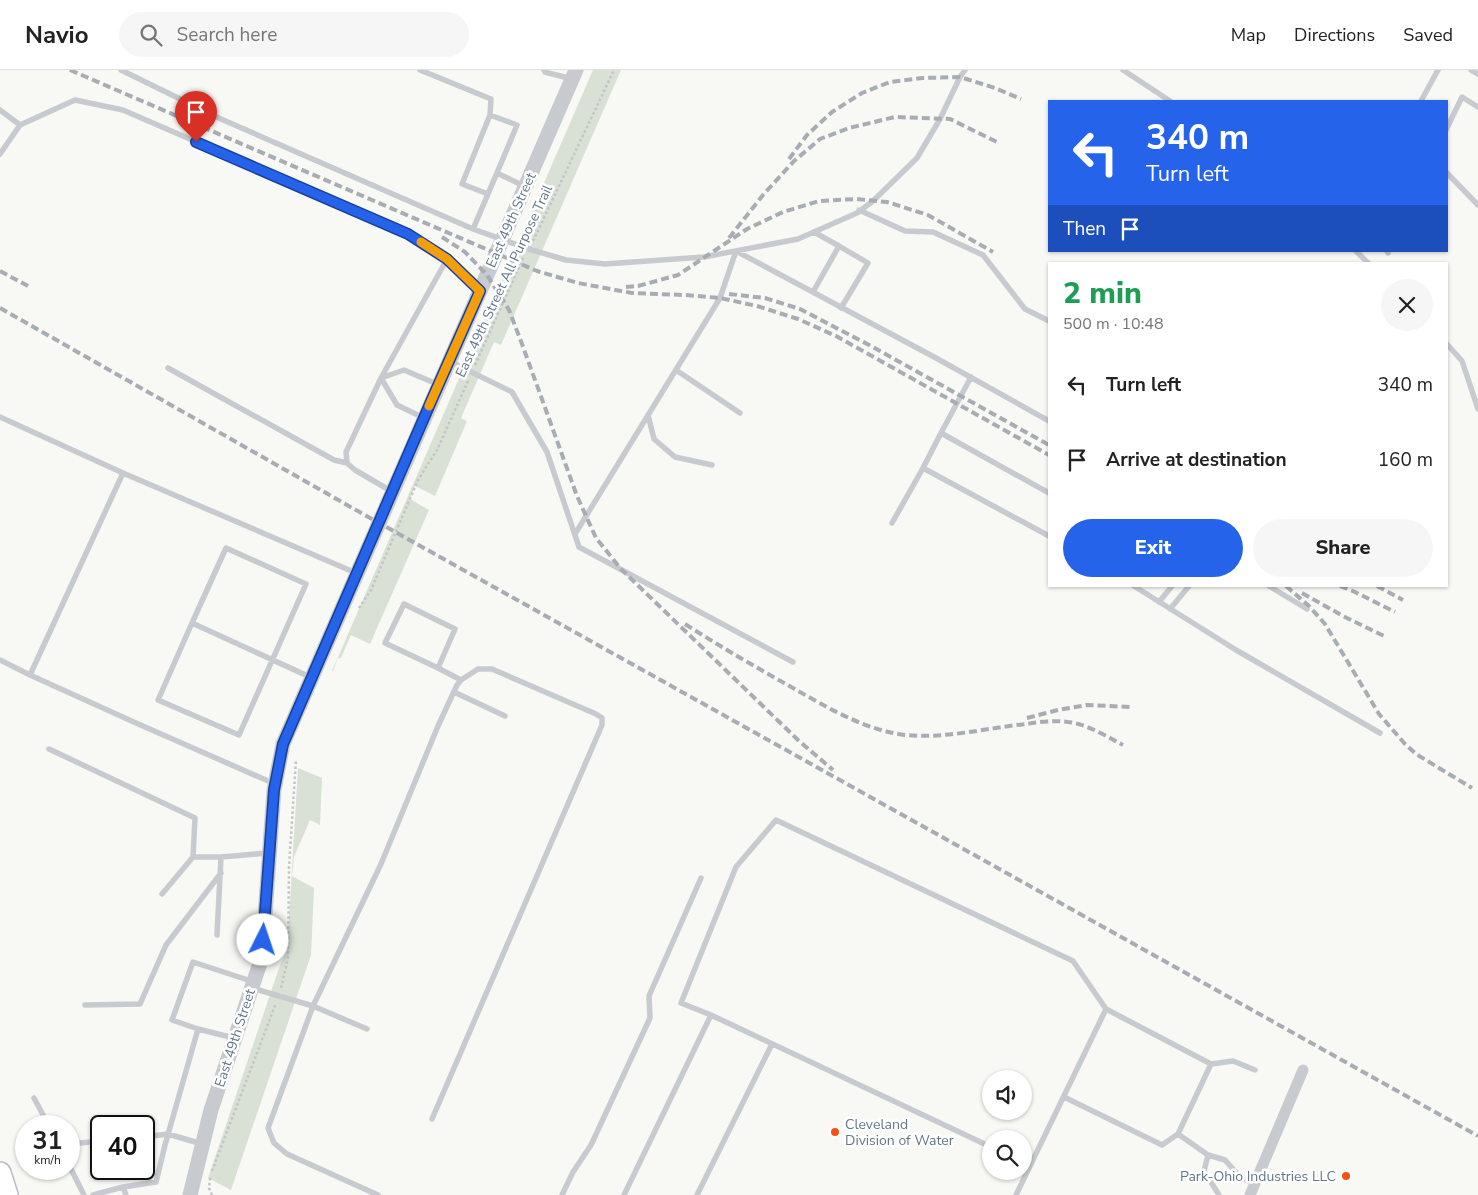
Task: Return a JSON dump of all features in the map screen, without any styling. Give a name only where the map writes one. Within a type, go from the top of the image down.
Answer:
[{"type":"highway","points":[[0,1173],[7,1195]]},
{"type":"street","name":"East 49th Street","points":[[190,1195],[211,1110],[262,957],[275,784],[283,744],[424,418],[504,239],[574,74]]},
{"type":"street","points":[[1250,1195],[1304,1070]]},
{"type":"lane","points":[[121,70],[221,119],[473,228],[529,249],[566,260],[605,264],[704,257],[798,239],[859,210],[873,200],[917,158],[940,119],[965,70]]},
{"type":"lane","points":[[420,70],[492,99],[490,115],[462,184],[488,194]]},
{"type":"lane","points":[[544,70],[545,72],[574,74]]},
{"type":"lane","points":[[1123,70],[1168,100]]},
{"type":"lane","points":[[1422,100],[1438,70]]},
{"type":"lane","points":[[1472,70],[1478,74]]},
{"type":"lane","points":[[1448,126],[1462,98],[1478,107]]},
{"type":"lane","points":[[0,154],[20,125],[75,100],[123,110],[408,234],[447,259],[480,291]]},
{"type":"lane","points":[[0,110],[20,125]]},
{"type":"lane","points":[[473,228],[517,125],[490,115]]},
{"type":"lane","points":[[497,173],[526,187]]},
{"type":"lane","points":[[1448,174],[1478,205]]},
{"type":"lane","points":[[859,210],[905,231],[933,232],[983,255],[1025,309],[1048,320]]},
{"type":"lane","points":[[814,232],[868,263],[841,308]]},
{"type":"lane","points":[[813,292],[840,246]]},
{"type":"lane","points":[[736,251],[1048,419]]},
{"type":"lane","points":[[575,534],[720,298],[736,251]]},
{"type":"lane","points":[[1357,252],[1367,262]]},
{"type":"lane","points":[[347,463],[346,452],[382,378],[447,259]]},
{"type":"lane","points":[[1448,345],[1462,361],[1478,409]]},
{"type":"lane","points":[[449,361],[512,392],[547,452],[579,547],[793,662]]},
{"type":"lane","points":[[168,368],[334,460],[347,463],[355,470],[393,492]]},
{"type":"lane","points":[[382,378],[404,370],[439,384]]},
{"type":"lane","points":[[676,370],[740,413]]},
{"type":"lane","points":[[892,523],[971,377]]},
{"type":"lane","points":[[382,378],[397,405],[424,418]]},
{"type":"lane","points":[[648,415],[654,439],[675,457],[712,465]]},
{"type":"lane","points":[[0,417],[123,473],[358,574]]},
{"type":"lane","points":[[941,433],[1048,492]]},
{"type":"lane","points":[[923,468],[1048,535]]},
{"type":"lane","points":[[30,674],[123,473]]},
{"type":"lane","points":[[226,548],[306,584],[239,735],[158,700],[192,623],[226,548]]},
{"type":"lane","points":[[1136,587],[1236,650],[1380,733]]},
{"type":"lane","points":[[1159,602],[1171,587]]},
{"type":"lane","points":[[1170,609],[1188,587]]},
{"type":"lane","points":[[1271,587],[1307,609]]},
{"type":"lane","points":[[438,668],[455,629],[404,604],[385,643],[461,680]]},
{"type":"lane","points":[[192,623],[312,678]]},
{"type":"lane","points":[[0,660],[136,723],[275,784]]},
{"type":"lane","points":[[378,1195],[287,1154],[274,1143],[268,1128],[313,1006],[381,864],[454,692],[461,680],[478,669],[492,669],[596,714],[602,718],[602,724],[432,1119]]},
{"type":"lane","points":[[454,692],[505,716]]},
{"type":"lane","points":[[49,749],[195,818],[193,857],[162,894]]},
{"type":"lane","points":[[982,1143],[681,1003],[736,866],[776,820],[1074,961],[1106,1009],[1211,1064],[1233,1061],[1255,1070]]},
{"type":"lane","points":[[193,857],[270,853]]},
{"type":"lane","points":[[217,935],[221,857]]},
{"type":"lane","points":[[85,1005],[140,1004],[166,945],[220,872]]},
{"type":"lane","points":[[562,1195],[573,1172],[591,1145],[650,1018],[649,996],[701,878]]},
{"type":"lane","points":[[235,1038],[198,1029],[172,1020],[192,962],[313,1006],[367,1029]]},
{"type":"lane","points":[[1032,1162],[1106,1009]]},
{"type":"lane","points":[[624,1195],[711,1016]]},
{"type":"lane","points":[[93,1195],[123,1187],[156,1182],[198,1029]]},
{"type":"lane","points":[[697,1195],[772,1044]]},
{"type":"lane","points":[[1064,1097],[1162,1145],[1178,1134],[1211,1064]]},
{"type":"lane","points":[[34,1098],[43,1115]]},
{"type":"lane","points":[[155,1136],[168,1134],[202,1144]]},
{"type":"lane","points":[[1178,1134],[1208,1155],[1225,1160],[1241,1178],[1255,1184]]},
{"type":"lane","points":[[1208,1155],[1204,1171],[1220,1195]]},
{"type":"lane","points":[[76,1180],[84,1195]]},
{"type":"lane","points":[[1016,1195],[1023,1180]]},
{"type":"lane","points":[[123,1187],[126,1195]]},
{"type":"path","name":"East 49th Street All Purpose Trail","points":[[358,610],[371,590],[418,480],[437,450],[520,264],[540,230],[614,70]]},
{"type":"path","points":[[283,982],[288,958],[289,867],[296,760]]},
{"type":"path","points":[[212,1195],[209,1188],[210,1174],[274,1008]]},
{"type":"shaded area","points":[[593,70],[621,70],[501,345],[494,342],[461,418],[467,421],[435,496],[415,486],[410,499],[429,510],[370,644],[351,635],[341,658],[338,658],[332,671]]},
{"type":"shaded area","points":[[298,768],[322,778],[320,825],[310,820],[294,857],[292,876],[314,888],[311,955],[231,1190],[208,1178],[280,965],[287,951]]},
{"type":"railway","points":[[70,70],[537,271],[578,283],[632,293],[720,298],[757,306],[798,319],[836,336],[1048,454]]},
{"type":"railway","points":[[789,159],[807,135],[832,112],[862,93],[890,82],[922,78],[960,77],[995,88],[1021,99]]},
{"type":"railway","points":[[729,238],[763,195],[794,161],[820,139],[849,128],[895,117],[950,119],[999,143]]},
{"type":"railway","points":[[626,287],[638,286],[678,275],[747,229],[783,212],[819,201],[856,199],[887,202],[928,215],[993,252]]},
{"type":"railway","points":[[442,237],[465,252],[487,275],[509,310],[577,496],[596,538],[621,569],[798,740],[833,770]]},
{"type":"railway","points":[[0,271],[28,286]]},
{"type":"railway","points":[[729,294],[765,298],[800,309],[871,346],[1048,444]]},
{"type":"railway","points":[[0,308],[363,514],[1478,1136]]},
{"type":"railway","points":[[1287,587],[1309,606],[1325,624],[1379,714],[1405,744],[1416,754],[1472,788]]},
{"type":"railway","points":[[1342,587],[1395,612]]},
{"type":"railway","points":[[1379,587],[1403,600]]},
{"type":"railway","points":[[1302,593],[1384,636]]},
{"type":"railway","points":[[685,624],[820,703],[861,723],[890,732],[905,735],[936,736],[1041,722],[1063,721],[1089,728],[1123,745]]},
{"type":"railway","points":[[1027,718],[1087,705],[1130,707]]},
{"type":"slow traffic","points":[[421,242],[447,259],[480,291],[429,406]]},
{"type":"place","name":"Cleveland Division of Water","points":[[835,1132]]},
{"type":"place","name":"Park-Ohio Industries LLC","points":[[1346,1176]]},
{"type":"route","points":[[196,142],[408,234],[447,259],[480,291],[283,744],[274,790],[263,940]]}]
